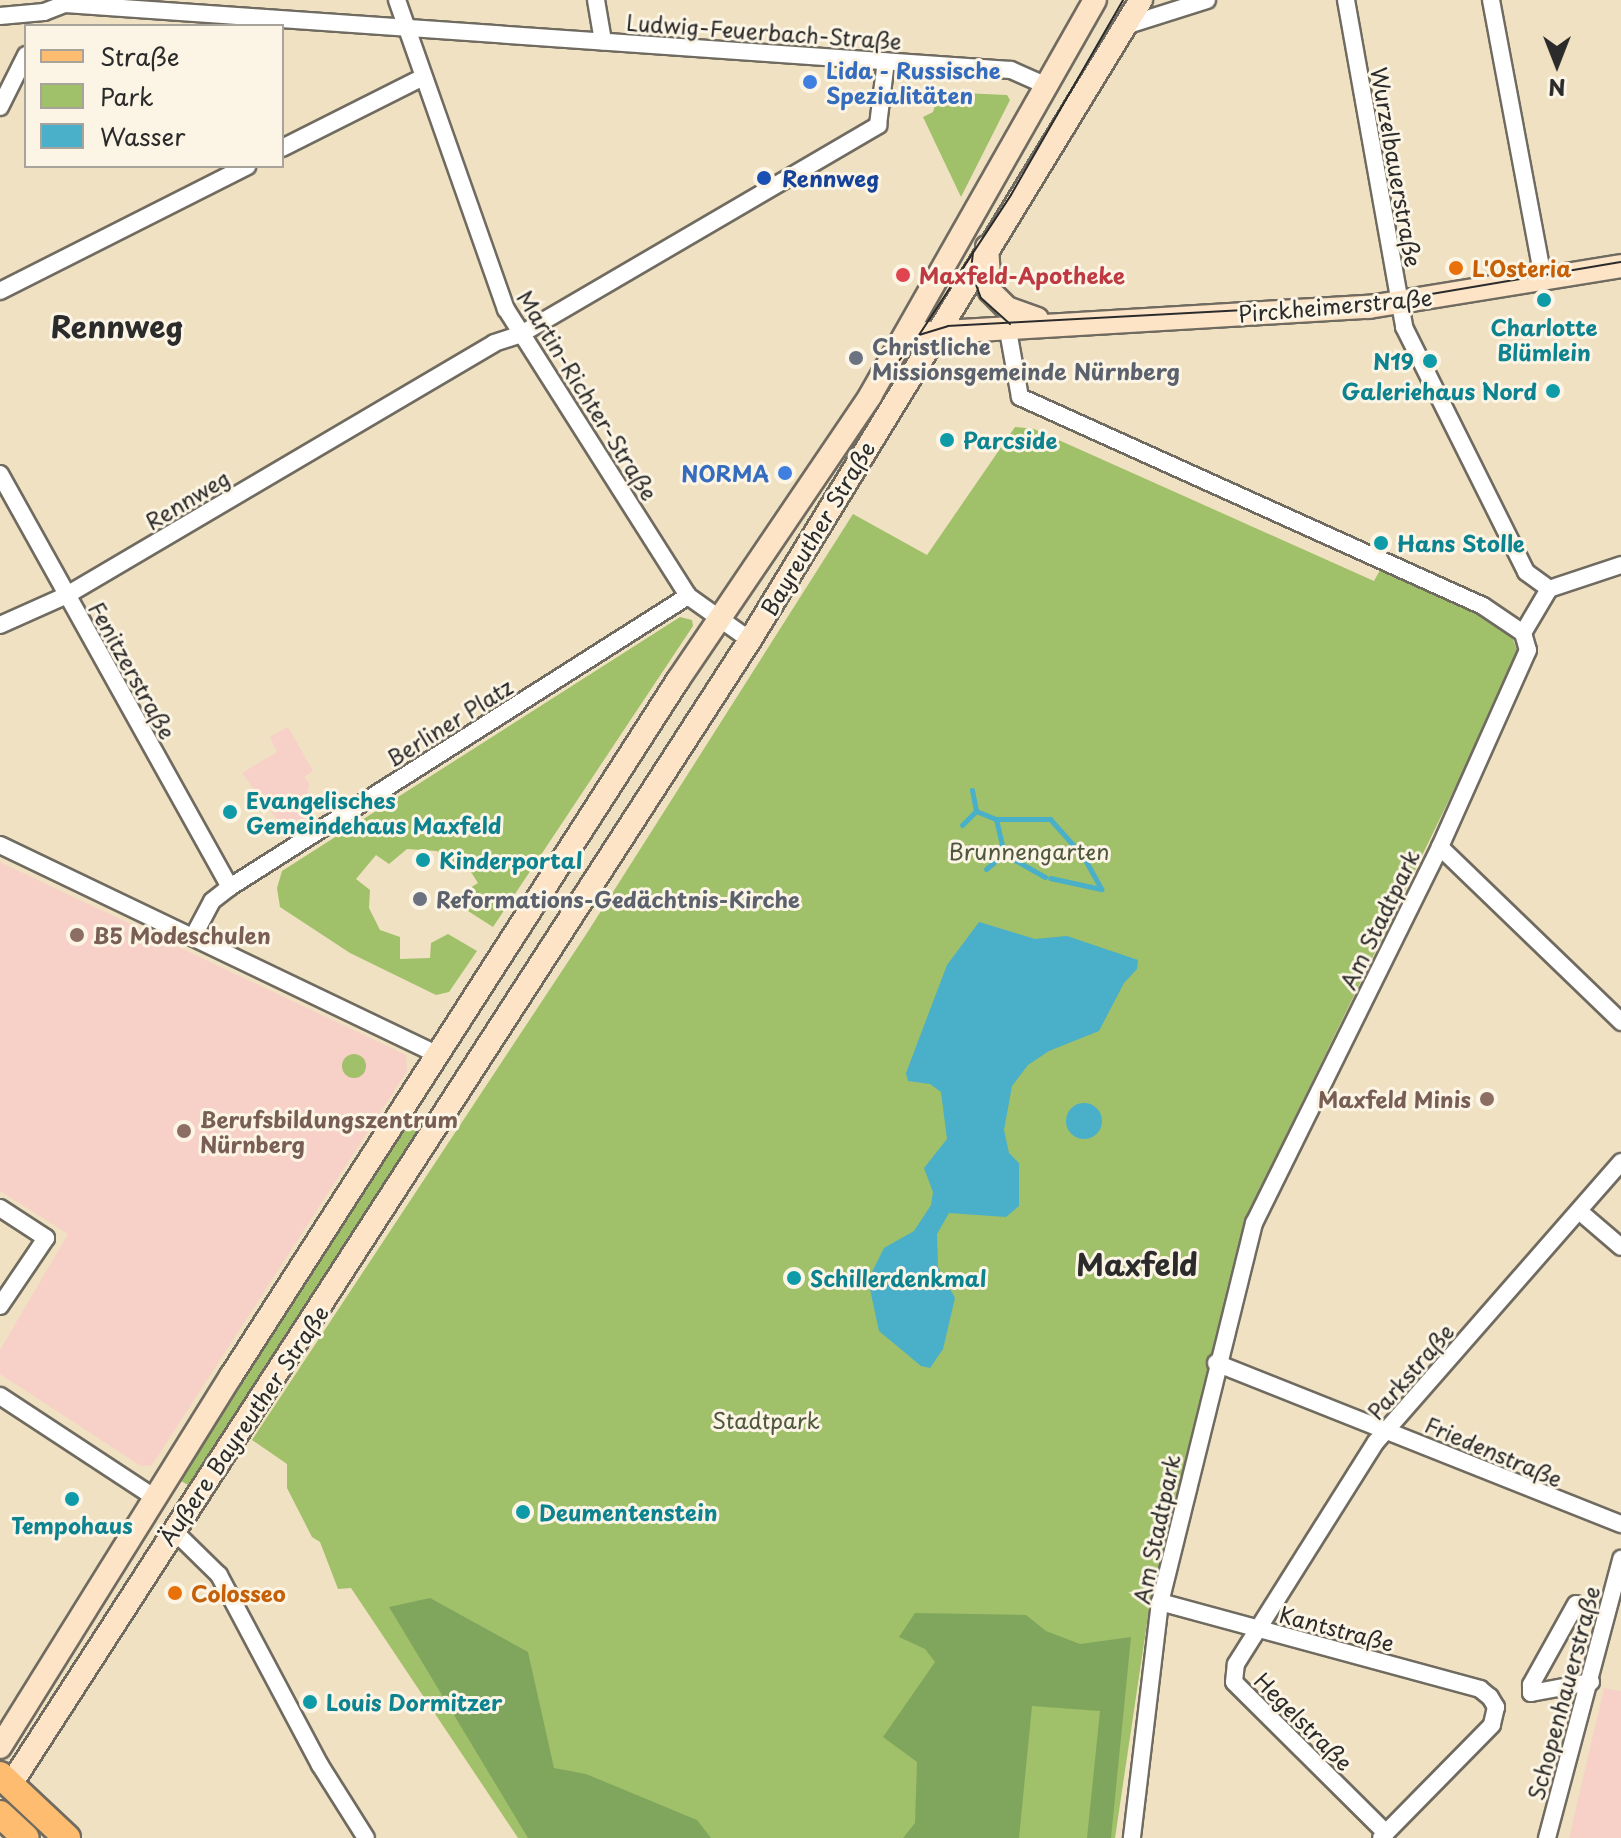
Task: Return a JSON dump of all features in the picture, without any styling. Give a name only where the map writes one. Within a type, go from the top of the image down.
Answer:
[{"type":"main road","name":"Bayreuther Straße","points":[[456,1026],[717,621],[813,486],[899,344],[1095,0]]},
{"type":"main road","name":"Bayreuther Straße","points":[[486,1051],[750,640],[987,245],[1141,0]]},
{"type":"main road","name":"Pirckheimerstraße","points":[[987,245],[987,284],[995,298],[1007,308],[1046,322]]},
{"type":"main road","name":"Pirckheimerstraße","points":[[899,344],[936,330],[1397,304],[1621,266]]},
{"type":"main road","points":[[924,300],[925,318],[936,330]]},
{"type":"main road","name":"Äußere Bayreuther Straße","points":[[0,1747],[456,1026]]},
{"type":"main road","name":"Äußere Bayreuther Straße","points":[[4,1786],[486,1051]]},
{"type":"main road","points":[[438,1055],[473,1072]]},
{"type":"main road","points":[[4,1786],[67,1838]]},
{"type":"main road","points":[[0,1814],[26,1838]]},
{"type":"street","name":"Martin-Richter-Straße","points":[[397,0],[423,84],[506,309],[688,596],[717,621],[750,640]]},
{"type":"street","points":[[596,0],[603,41]]},
{"type":"street","points":[[1125,26],[1207,0]]},
{"type":"street","name":"Wurzelbauerstraße","points":[[1346,0],[1397,304],[1407,337],[1526,572],[1549,589]]},
{"type":"street","points":[[1491,0],[1543,279]]},
{"type":"street","name":"Ludwig-Feuerbach-Straße","points":[[0,16],[43,13],[65,4],[1011,70],[1045,85]]},
{"type":"street","points":[[0,107],[24,59]]},
{"type":"street","name":"Rennweg","points":[[0,625],[67,595],[494,343],[521,334],[878,125],[886,61]]},
{"type":"street","points":[[284,147],[423,84]]},
{"type":"street","points":[[0,291],[243,168]]},
{"type":"street","points":[[1007,325],[1020,397],[1483,606],[1523,633],[1549,589],[1621,565]]},
{"type":"street","name":"Fenitzerstraße","points":[[0,474],[230,887]]},
{"type":"street","name":"Berliner Platz","points":[[194,935],[212,901],[230,887],[688,596]]},
{"type":"street","name":"Am Stadtpark","points":[[1132,1838],[1160,1602],[1216,1363],[1264,1201],[1440,847],[1527,660],[1523,633]]},
{"type":"street","points":[[0,845],[194,935],[438,1055]]},
{"type":"street","points":[[1440,847],[1621,1022]]},
{"type":"street","name":"Parkstraße","points":[[1258,1630],[1387,1431],[1621,1162]]},
{"type":"street","points":[[0,1208],[46,1238],[0,1306]]},
{"type":"street","points":[[1579,1211],[1621,1247]]},
{"type":"street","name":"Friedenstraße","points":[[1216,1363],[1621,1524]]},
{"type":"street","points":[[0,1396],[157,1499]]},
{"type":"street","points":[[173,1530],[219,1575],[320,1765],[366,1838]]},
{"type":"street","name":"Schopenhauerstraße","points":[[1547,1838],[1591,1682],[1621,1559]]},
{"type":"street","name":"Kantstraße","points":[[1160,1602],[1480,1689],[1496,1707],[1492,1725],[1384,1835]]},
{"type":"street","name":"Schopenhauerstraße","points":[[1576,1604],[1531,1685],[1531,1693],[1591,1682]]},
{"type":"street","name":"Hegelstraße","points":[[1258,1630],[1236,1664],[1234,1682],[1384,1835]]},
{"type":"shaded area","points":[[288,727],[313,771],[304,777],[309,783],[303,823],[287,833],[242,773],[277,752],[270,737]]},
{"type":"shaded area","name":"Berufsbildungszentrum Nürnberg","points":[[0,862],[406,1055],[407,1071],[152,1465],[141,1466],[0,1374],[0,1350],[68,1234],[0,1191]]},
{"type":"shaded area","points":[[1604,1688],[1621,1691],[1621,1838],[1569,1838]]},
{"type":"green space","points":[[939,92],[1007,95],[1010,100],[961,197],[923,117],[933,112]]},
{"type":"green space","name":"Stadtpark","points":[[1015,427],[1034,429],[1374,581],[1380,570],[1472,609],[1513,639],[1519,656],[1259,1191],[1151,1596],[1115,1838],[518,1838],[351,1588],[338,1589],[320,1542],[312,1537],[287,1488],[287,1464],[252,1440],[587,933],[853,514],[927,555]]},
{"type":"green space","points":[[680,617],[692,620],[693,626],[493,927],[468,911],[465,891],[478,883],[462,858],[451,865],[437,851],[407,849],[389,864],[376,855],[356,879],[370,890],[369,908],[380,930],[400,937],[400,959],[430,958],[431,943],[448,934],[477,951],[449,992],[436,995],[350,953],[280,907],[277,888],[282,871]]},
{"type":"green space","points":[[354,1054],[365,1061],[366,1066],[359,1077],[354,1078],[343,1071],[342,1066],[349,1055]]},
{"type":"green space","points":[[409,1112],[429,1125],[192,1487],[179,1480],[220,1409]]},
{"type":"green space","points":[[430,1598],[528,1652],[554,1768],[586,1774],[697,1820],[711,1838],[528,1838],[389,1607]]},
{"type":"green space","points":[[915,1613],[1026,1615],[1046,1631],[1080,1644],[1131,1637],[1111,1838],[1087,1838],[1100,1711],[1032,1706],[1019,1838],[903,1838],[915,1823],[917,1762],[883,1737],[935,1662],[925,1649],[899,1637]]},
{"type":"water","points":[[979,922],[1035,939],[1067,936],[1138,960],[1137,969],[1124,983],[1099,1031],[1049,1051],[1028,1065],[1012,1086],[1004,1130],[1009,1153],[1019,1163],[1019,1206],[1006,1217],[949,1213],[937,1234],[938,1267],[955,1298],[943,1349],[930,1368],[921,1366],[879,1331],[868,1280],[884,1248],[914,1231],[931,1205],[933,1192],[924,1168],[947,1139],[941,1092],[930,1084],[908,1081],[906,1073],[947,965]]},
{"type":"water","points":[[1084,1103],[1097,1108],[1102,1121],[1097,1134],[1084,1139],[1071,1134],[1066,1121],[1071,1108]]},
{"type":"waterway","points":[[972,790],[976,811]]},
{"type":"waterway","points":[[976,811],[996,819],[1050,819],[1083,856],[1101,889],[1050,878]]},
{"type":"waterway","points":[[962,825],[976,811]]},
{"type":"waterway","points":[[996,819],[1004,854],[1045,877]]},
{"type":"waterway","points":[[986,869],[1004,854]]},
{"type":"tram line","points":[[919,335],[1011,195],[1123,0]]},
{"type":"tram line","points":[[973,252],[971,271],[981,298],[1010,324]]},
{"type":"tram line","points":[[898,362],[919,335],[948,326],[1378,303],[1621,262]]},
{"type":"place","name":"Lida - Russische Spezialitäten","points":[[810,82]]},
{"type":"place","name":"Rennweg","points":[[764,178]]},
{"type":"place","name":"L'Osteria","points":[[1456,268]]},
{"type":"place","name":"Maxfeld-Apotheke","points":[[903,275]]},
{"type":"place","name":"Charlotte Blümlein","points":[[1544,300]]},
{"type":"place","name":"Christliche Missionsgemeinde Nürnberg","points":[[856,358]]},
{"type":"place","name":"N19","points":[[1430,361]]},
{"type":"place","name":"Galeriehaus Nord","points":[[1553,391]]},
{"type":"place","name":"Parcside","points":[[947,440]]},
{"type":"place","name":"NORMA","points":[[785,473]]},
{"type":"place","name":"Hans Stolle","points":[[1381,543]]},
{"type":"place","name":"Evangelisches Gemeindehaus Maxfeld","points":[[230,812]]},
{"type":"place","name":"Kinderportal","points":[[423,860]]},
{"type":"place","name":"Reformations-Gedächtnis-Kirche","points":[[420,899]]},
{"type":"place","name":"B5 Modeschulen","points":[[77,935]]},
{"type":"place","name":"Maxfeld Minis","points":[[1487,1099]]},
{"type":"place","name":"Berufsbildungszentrum Nürnberg","points":[[184,1131]]},
{"type":"place","name":"Schillerdenkmal","points":[[794,1278]]},
{"type":"place","name":"Tempohaus","points":[[72,1499]]},
{"type":"place","name":"Deumentenstein","points":[[523,1512]]},
{"type":"place","name":"Colosseo","points":[[175,1593]]},
{"type":"place","name":"Louis Dormitzer","points":[[310,1702]]},
{"type":"district","name":"Rennweg","points":[[117,326]]},
{"type":"district","name":"Maxfeld","points":[[1137,1264]]},
{"type":"park label","name":"Brunnengarten","points":[[1029,851]]}]
